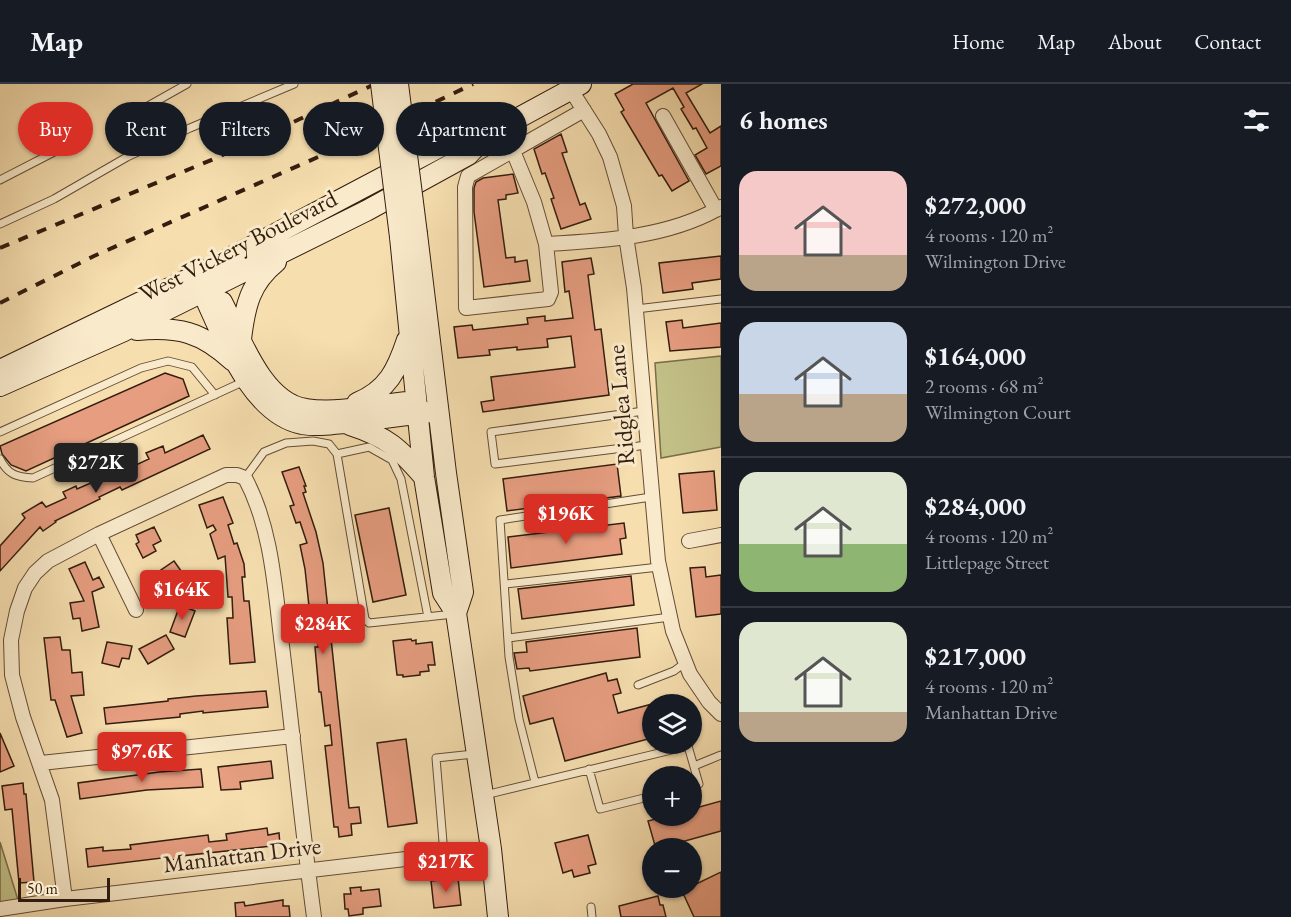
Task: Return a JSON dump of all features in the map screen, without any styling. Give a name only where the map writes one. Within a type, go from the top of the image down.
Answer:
[{"type":"main road","points":[[381,84],[437,405],[463,592],[456,613]]},
{"type":"main road","points":[[398,84],[409,235],[409,334],[424,477],[443,593],[456,613],[483,795],[498,917]]},
{"type":"main road","name":"West Vickery Boulevard","points":[[527,114],[576,87]]},
{"type":"main road","name":"West Vickery Boulevard","points":[[0,386],[124,331],[205,281],[425,156]]},
{"type":"main road","name":"West Vickery Boulevard","points":[[0,370],[332,227],[466,156]]},
{"type":"main road","points":[[241,339],[247,304],[255,284],[285,255],[332,227]]},
{"type":"main road","points":[[205,281],[264,381],[282,400],[305,409],[345,416],[394,444],[424,477]]},
{"type":"main road","points":[[205,281],[243,374]]},
{"type":"main road","points":[[124,331],[163,328],[185,331],[207,340],[243,374],[266,404],[285,418],[302,424],[323,425],[345,416],[383,387],[394,371],[409,334]]},
{"type":"main road","points":[[345,416],[437,405]]},
{"type":"street","name":"Ridglea Lane","points":[[576,87],[584,110],[610,157],[624,206],[636,309],[659,567],[673,631],[690,674],[709,702],[721,714]]},
{"type":"street","points":[[527,143],[584,110]]},
{"type":"street","points":[[546,244],[664,231],[718,209],[663,116]]},
{"type":"street","points":[[504,156],[468,176],[466,181],[466,308],[548,299],[551,292],[546,244],[534,201],[515,156]]},
{"type":"street","points":[[65,899],[52,800],[41,763],[23,717],[12,675],[11,640],[16,612],[24,588],[48,561],[99,534],[226,475],[237,475],[245,478],[257,500],[275,590],[314,917]]},
{"type":"street","points":[[99,534],[136,610]]},
{"type":"street","points":[[689,541],[721,536]]},
{"type":"street","points":[[41,763],[293,736]]},
{"type":"street","name":"Manhattan Drive","points":[[0,909],[65,899],[490,849]]},
{"type":"lane","points":[[154,102],[187,84]]},
{"type":"lane","points":[[0,224],[39,207],[127,157],[294,84]]},
{"type":"lane","points":[[0,180],[47,156]]},
{"type":"lane","points":[[636,309],[721,299]]},
{"type":"lane","points":[[0,432],[131,372],[168,361],[192,367],[215,395]]},
{"type":"lane","points":[[0,459],[6,470],[17,477],[33,478],[215,395],[243,374]]},
{"type":"lane","points":[[644,411],[491,432],[495,464],[647,445]]},
{"type":"lane","points":[[245,478],[264,452],[286,443],[313,441],[329,444],[337,454],[365,619],[369,623],[456,613]]},
{"type":"lane","points":[[337,454],[369,447],[392,460],[401,479],[428,617]]},
{"type":"lane","points":[[535,782],[519,719],[509,657],[500,520],[651,497]]},
{"type":"lane","points":[[505,584],[659,567]]},
{"type":"lane","points":[[508,638],[670,617]]},
{"type":"lane","points":[[638,685],[674,671],[686,662]]},
{"type":"lane","points":[[483,795],[688,746],[694,766],[721,755]]},
{"type":"lane","points":[[444,854],[436,758],[477,753]]},
{"type":"lane","points":[[589,769],[600,809],[642,798]]},
{"type":"lane","points":[[591,907],[592,917]]},
{"type":"shaded area","points":[[721,356],[721,447],[661,458],[655,363]]},
{"type":"shaded area","points":[[0,842],[18,900],[0,903]]},
{"type":"building","points":[[633,84],[702,84],[686,93],[710,133],[721,126],[721,166],[706,174],[695,155],[707,148],[696,128],[693,129],[681,109],[684,107],[673,88],[646,103],[689,181],[672,191],[662,175],[659,176],[621,112],[624,110],[615,94]]},
{"type":"building","points":[[561,134],[567,152],[562,153],[580,205],[585,203],[591,219],[561,229],[551,199],[554,198],[545,173],[542,174],[534,149]]},
{"type":"building","points":[[513,174],[518,193],[506,195],[506,199],[498,200],[506,258],[515,257],[515,262],[527,260],[530,281],[484,287],[474,212],[474,188],[476,182],[483,178]]},
{"type":"building","points":[[721,256],[721,279],[692,283],[693,289],[663,293],[659,263]]},
{"type":"building","points":[[591,258],[594,274],[588,275],[595,330],[601,329],[609,395],[483,412],[481,402],[494,400],[491,377],[575,367],[571,336],[547,339],[548,347],[489,350],[490,355],[458,358],[454,327],[472,325],[473,330],[528,324],[527,318],[545,316],[545,321],[573,318],[569,291],[565,292],[562,262]]},
{"type":"building","points":[[682,320],[683,328],[721,323],[721,347],[670,351],[666,322]]},
{"type":"building","points":[[165,373],[183,379],[189,396],[26,471],[11,465],[2,454],[0,446]]},
{"type":"building","points":[[203,435],[210,449],[122,490],[120,487],[99,497],[100,499],[55,521],[43,531],[40,527],[0,571],[0,546],[25,518],[22,514],[42,502],[46,507],[66,498],[63,492],[76,486],[77,489],[109,475],[110,477],[149,459],[146,453],[163,446],[165,453]]},
{"type":"building","points":[[617,464],[621,496],[507,511],[503,479]]},
{"type":"building","points":[[299,467],[306,486],[304,486],[306,492],[303,493],[323,563],[349,808],[359,807],[361,823],[351,824],[352,835],[339,837],[338,827],[334,827],[325,746],[332,745],[330,725],[325,726],[321,692],[319,692],[315,647],[318,647],[316,625],[311,625],[300,545],[307,543],[300,522],[296,523],[290,506],[294,505],[282,472]]},
{"type":"building","points":[[714,471],[717,510],[683,513],[679,474]]},
{"type":"building","points":[[223,497],[233,523],[228,525],[244,564],[245,577],[242,577],[244,601],[249,601],[255,662],[230,664],[227,618],[233,618],[232,597],[228,597],[225,556],[218,559],[210,534],[216,530],[213,525],[207,528],[199,505]]},
{"type":"building","points":[[389,508],[406,595],[373,602],[355,515]]},
{"type":"building","points":[[624,523],[626,538],[620,539],[622,554],[511,568],[508,537]]},
{"type":"building","points":[[154,527],[161,541],[153,545],[156,551],[143,558],[136,544],[139,542],[136,535]]},
{"type":"building","points":[[174,561],[191,585],[178,594],[161,570]]},
{"type":"building","points":[[85,562],[93,580],[99,577],[104,587],[92,592],[99,627],[82,631],[80,618],[73,619],[70,603],[84,601],[69,569]]},
{"type":"building","points":[[705,567],[706,577],[721,575],[721,614],[696,617],[690,568]]},
{"type":"building","points":[[631,576],[634,605],[522,619],[518,589]]},
{"type":"building","points":[[180,605],[195,611],[185,637],[170,632]]},
{"type":"building","points":[[637,628],[640,657],[530,671],[529,668],[517,669],[514,653],[527,652],[526,642]]},
{"type":"building","points":[[166,635],[174,649],[148,664],[139,649]]},
{"type":"building","points":[[60,637],[62,650],[70,650],[72,673],[82,672],[84,695],[71,696],[82,733],[67,737],[55,700],[51,700],[44,638]]},
{"type":"building","points":[[416,640],[416,644],[432,642],[435,665],[428,665],[429,671],[420,672],[420,675],[403,677],[403,675],[397,675],[393,641]]},
{"type":"building","points":[[107,642],[132,646],[129,659],[122,658],[119,667],[102,663]]},
{"type":"building","points":[[606,673],[608,681],[617,679],[621,693],[613,695],[618,713],[642,707],[642,741],[565,761],[553,718],[530,724],[523,696]]},
{"type":"building","points":[[266,691],[268,707],[203,713],[203,711],[180,714],[180,717],[106,724],[104,708],[196,696]]},
{"type":"building","points":[[0,733],[14,766],[0,772]]},
{"type":"building","points":[[406,739],[417,823],[388,827],[377,743]]},
{"type":"building","points":[[271,761],[273,778],[240,782],[241,789],[221,790],[218,767]]},
{"type":"building","points":[[201,769],[203,787],[147,790],[80,799],[78,783]]},
{"type":"building","points":[[23,783],[34,882],[19,883],[12,809],[5,810],[2,786]]},
{"type":"building","points":[[721,801],[721,831],[696,838],[653,838],[649,826],[702,826],[702,806]]},
{"type":"building","points":[[267,828],[268,835],[279,833],[280,845],[181,856],[182,859],[170,860],[170,857],[88,867],[86,849],[103,847],[103,851],[131,849],[130,845],[208,835],[209,842],[227,840],[226,834]]},
{"type":"building","points":[[588,835],[596,864],[588,866],[590,873],[574,877],[572,870],[563,873],[555,843]]},
{"type":"building","points":[[721,872],[721,917],[694,917],[685,898],[702,898],[702,881]]},
{"type":"building","points":[[458,878],[461,905],[434,908],[431,881]]},
{"type":"building","points":[[361,887],[361,891],[379,889],[381,906],[363,908],[363,914],[349,916],[348,909],[345,909],[344,894],[351,894],[350,888]]},
{"type":"building","points":[[658,898],[666,917],[621,917],[619,906]]},
{"type":"building","points":[[283,900],[283,906],[289,906],[290,917],[236,917],[235,903],[244,902],[245,906]]},
{"type":"railway","points":[[0,248],[216,158],[375,84]]},
{"type":"railway","points":[[0,303],[94,256],[352,142],[473,84]]}]
